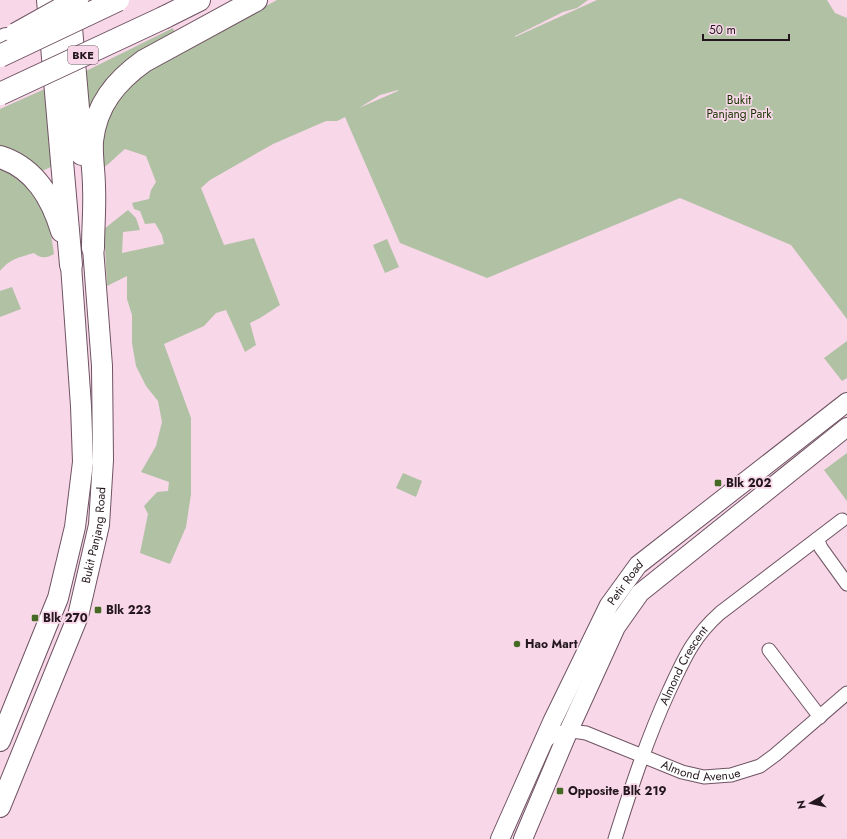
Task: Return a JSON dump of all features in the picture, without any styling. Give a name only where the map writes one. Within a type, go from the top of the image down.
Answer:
[{"type":"highway","points":[[48,0],[78,144],[93,248]]},
{"type":"highway","points":[[69,0],[78,144],[71,265]]},
{"type":"highway","points":[[2,48],[77,0]]},
{"type":"highway","points":[[2,48],[118,0]]},
{"type":"highway","name":"BKE","points":[[0,94],[200,0]]},
{"type":"highway","points":[[78,144],[96,118],[115,85],[128,72],[144,61],[256,0]]},
{"type":"highway","points":[[0,157],[32,174],[52,205],[71,265]]},
{"type":"main road","name":"Bukit Panjang Road","points":[[1,803],[78,616],[99,525],[104,460],[102,374],[93,248]]},
{"type":"main road","name":"Bukit Panjang Road","points":[[1,738],[58,598],[75,527],[83,462],[81,406],[71,265]]},
{"type":"main road","name":"Petir Road","points":[[500,839],[540,747],[609,605],[638,565],[847,402]]},
{"type":"main road","name":"Petir Road","points":[[523,839],[569,730],[616,627],[640,593],[759,496],[847,427]]},
{"type":"main road","points":[[744,481],[754,478],[761,481],[762,489],[759,496]]},
{"type":"street","name":"Almond Crescent","points":[[615,839],[642,756],[689,649],[706,625],[842,520]]},
{"type":"street","points":[[818,539],[821,548],[847,584]]},
{"type":"street","points":[[770,650],[820,716]]},
{"type":"street","name":"Almond Avenue","points":[[569,730],[586,733],[682,772],[704,777],[731,776],[760,766],[775,756],[847,693]]},
{"type":"street","points":[[540,747],[554,735],[569,730],[563,717],[562,700]]},
{"type":"green space","name":"Bukit Panjang Park","points":[[277,0],[588,0],[577,8],[563,12],[515,37],[597,0],[827,0],[835,13],[847,18],[847,319],[791,245],[680,198],[487,278],[400,243],[345,117],[337,121],[326,121],[273,144],[210,180],[201,188],[224,245],[254,238],[280,305],[250,323],[256,345],[245,352],[226,310],[216,313],[204,326],[164,344],[191,418],[191,494],[186,527],[170,564],[140,553],[148,514],[144,506],[157,492],[168,491],[169,482],[141,472],[156,446],[162,422],[158,401],[146,386],[136,366],[132,343],[132,315],[127,299],[127,276],[107,286],[104,229],[128,210],[136,218],[140,230],[123,232],[122,253],[164,244],[162,235],[155,223],[145,224],[140,211],[134,209],[132,203],[149,199],[151,190],[156,182],[146,156],[125,149],[99,171],[101,123],[127,81]],"holes":[[[398,91],[359,108],[380,95]]]},
{"type":"green space","points":[[173,28],[175,34],[94,110],[87,111],[84,72]]},
{"type":"green space","points":[[47,88],[55,165],[38,173],[0,150],[0,109]]},
{"type":"green space","points":[[0,165],[20,176],[35,195],[48,224],[54,254],[44,257],[34,253],[19,257],[8,263],[0,271]]},
{"type":"green space","points":[[387,239],[399,267],[385,273],[373,245]]},
{"type":"green space","points":[[12,287],[21,309],[0,317],[0,291]]},
{"type":"green space","points":[[847,341],[847,378],[842,381],[824,358]]},
{"type":"green space","points":[[847,453],[847,501],[824,470]]},
{"type":"green space","points":[[403,473],[422,481],[416,497],[396,488]]},
{"type":"place","name":"Blk 202","points":[[718,483]]},
{"type":"place","name":"Blk 223","points":[[98,610]]},
{"type":"place","name":"Blk 270","points":[[35,618]]},
{"type":"place","name":"Hao Mart","points":[[517,644]]},
{"type":"place","name":"Opposite Blk 219","points":[[560,791]]}]
